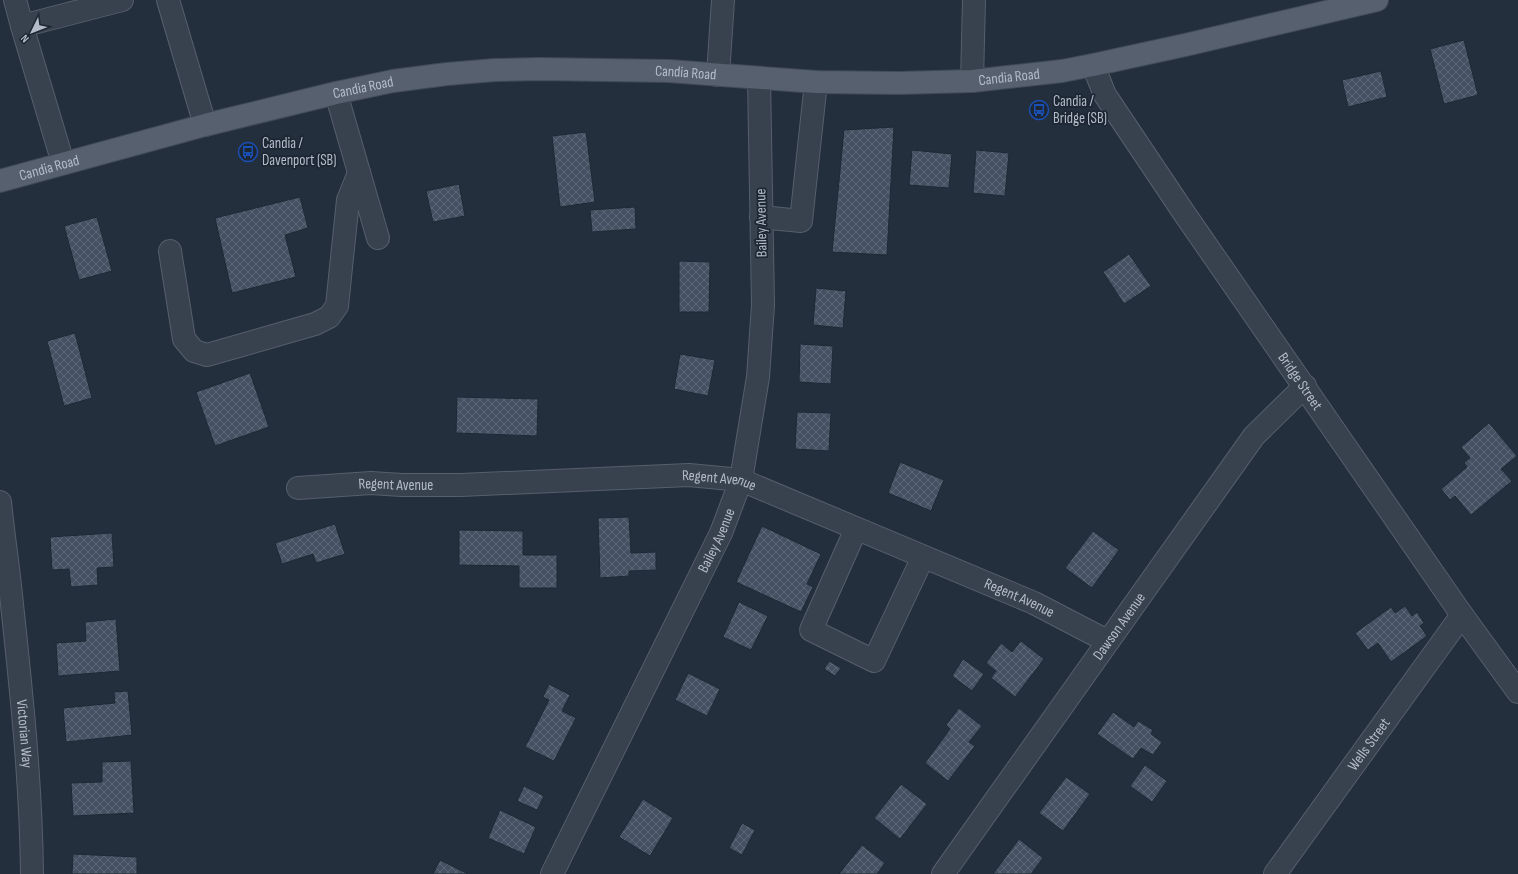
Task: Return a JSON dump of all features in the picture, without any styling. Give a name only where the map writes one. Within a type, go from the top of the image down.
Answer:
[{"type":"main road","name":"Candia Road","points":[[0,181],[205,125],[336,93],[393,81],[495,70],[669,71],[816,82],[899,83],[972,81],[1062,71],[1093,65],[1377,0]]},
{"type":"street","points":[[15,0],[63,163]]},
{"type":"street","points":[[22,26],[122,0]]},
{"type":"street","points":[[168,0],[205,125]]},
{"type":"street","points":[[718,75],[723,0]]},
{"type":"street","points":[[972,81],[974,0]]},
{"type":"street","name":"Bridge Street","points":[[1093,65],[1105,95],[1188,219],[1462,615],[1518,692]]},
{"type":"street","name":"Bailey Avenue","points":[[552,874],[721,533],[741,480],[758,377],[763,305],[759,78]]},
{"type":"street","points":[[761,218],[801,221],[816,82]]},
{"type":"street","points":[[336,93],[378,238]]},
{"type":"street","points":[[170,251],[184,339],[194,351],[207,354],[315,324],[330,317],[337,306],[348,200],[359,173]]},
{"type":"street","name":"Dawson Avenue","points":[[943,874],[1254,436],[1305,386]]},
{"type":"street","name":"Regent Avenue","points":[[298,488],[371,483],[402,485],[461,485],[690,475],[741,480],[1034,603],[1107,641]]},
{"type":"street","name":"Victorian Way","points":[[0,502],[6,594],[28,771],[32,825],[32,874]]},
{"type":"street","points":[[856,529],[811,630],[874,661],[923,557]]},
{"type":"street","name":"Wells Street","points":[[1275,874],[1462,615]]},
{"type":"building","points":[[1464,40],[1478,95],[1444,104],[1430,49]]},
{"type":"building","points":[[1381,71],[1387,97],[1348,107],[1342,80]]},
{"type":"building","points":[[894,127],[887,255],[832,252],[844,130]]},
{"type":"building","points":[[586,132],[595,202],[560,207],[552,136]]},
{"type":"building","points":[[912,150],[952,154],[949,188],[909,185]]},
{"type":"building","points":[[976,150],[1009,153],[1005,196],[973,193]]},
{"type":"building","points":[[459,184],[465,216],[433,222],[426,191]]},
{"type":"building","points":[[300,197],[308,228],[285,235],[296,277],[232,293],[215,218]]},
{"type":"building","points":[[635,207],[636,229],[592,232],[590,210]]},
{"type":"building","points":[[97,217],[112,271],[79,280],[64,226]]},
{"type":"building","points":[[1129,254],[1151,286],[1124,304],[1103,272]]},
{"type":"building","points":[[679,261],[710,262],[709,312],[679,312]]},
{"type":"building","points":[[816,288],[846,291],[843,328],[813,325]]},
{"type":"building","points":[[75,333],[92,398],[64,406],[47,341]]},
{"type":"building","points":[[800,344],[833,346],[831,384],[799,382]]},
{"type":"building","points":[[680,354],[715,360],[708,396],[674,389]]},
{"type":"building","points":[[250,373],[269,427],[215,446],[196,392]]},
{"type":"building","points":[[457,397],[538,399],[537,436],[456,433]]},
{"type":"building","points":[[797,412],[831,413],[829,451],[795,449]]},
{"type":"building","points":[[1489,423],[1517,456],[1501,469],[1512,481],[1471,515],[1455,496],[1450,500],[1441,489],[1467,467],[1464,463],[1470,458],[1461,447]]},
{"type":"building","points":[[900,462],[944,480],[931,511],[888,493]]},
{"type":"building","points":[[629,517],[631,553],[656,552],[656,570],[629,571],[629,576],[600,578],[598,518]]},
{"type":"building","points":[[335,524],[345,554],[316,563],[313,554],[282,564],[275,543]]},
{"type":"building","points":[[762,526],[821,554],[807,584],[813,587],[801,612],[736,582]]},
{"type":"building","points":[[459,530],[523,531],[523,555],[557,555],[557,588],[519,588],[519,566],[459,565]]},
{"type":"building","points":[[1093,531],[1119,550],[1092,588],[1065,568]]},
{"type":"building","points":[[112,533],[114,567],[97,568],[98,585],[71,587],[69,569],[52,570],[50,537]]},
{"type":"building","points":[[739,602],[768,616],[751,650],[723,637]]},
{"type":"building","points":[[1405,606],[1412,616],[1417,612],[1424,623],[1420,626],[1427,636],[1391,662],[1378,643],[1368,650],[1355,633],[1391,607],[1395,613]]},
{"type":"building","points":[[116,619],[120,671],[58,676],[56,643],[86,641],[85,622]]},
{"type":"building","points":[[1021,641],[1044,659],[1015,697],[991,678],[996,671],[986,663],[1001,643],[1012,652]]},
{"type":"building","points":[[963,659],[984,674],[972,691],[952,676]]},
{"type":"building","points":[[829,661],[841,668],[835,676],[824,669]]},
{"type":"building","points":[[688,673],[720,689],[707,716],[675,700]]},
{"type":"building","points":[[549,684],[570,695],[562,711],[576,718],[554,761],[525,747],[549,700],[543,697]]},
{"type":"building","points":[[128,691],[132,735],[66,742],[63,708],[115,703],[114,692]]},
{"type":"building","points":[[959,708],[982,726],[969,742],[975,746],[948,781],[925,763],[950,729],[946,725]]},
{"type":"building","points":[[1113,712],[1134,727],[1138,721],[1153,730],[1151,734],[1162,742],[1153,755],[1141,748],[1133,759],[1097,734]]},
{"type":"building","points":[[131,761],[134,813],[73,816],[71,783],[102,782],[102,762]]},
{"type":"building","points":[[1145,765],[1167,781],[1152,802],[1130,786]]},
{"type":"building","points":[[1066,777],[1090,794],[1063,831],[1039,813]]},
{"type":"building","points":[[901,784],[927,804],[900,839],[874,818]]},
{"type":"building","points":[[524,786],[544,796],[537,810],[517,801]]},
{"type":"building","points":[[643,799],[673,818],[650,856],[619,837]]},
{"type":"building","points":[[500,810],[536,827],[524,854],[488,838]]},
{"type":"building","points":[[742,823],[755,830],[742,855],[729,848]]},
{"type":"building","points":[[1019,839],[1043,858],[1031,874],[993,874]]},
{"type":"building","points":[[862,845],[885,863],[877,874],[839,874]]},
{"type":"building","points":[[73,854],[137,857],[137,874],[72,874]]},
{"type":"building","points":[[440,860],[468,874],[433,874]]},
{"type":"place","name":"Candia / Bridge (SB)","points":[[1039,110]]},
{"type":"place","name":"Candia / Davenport (SB)","points":[[248,152]]}]
